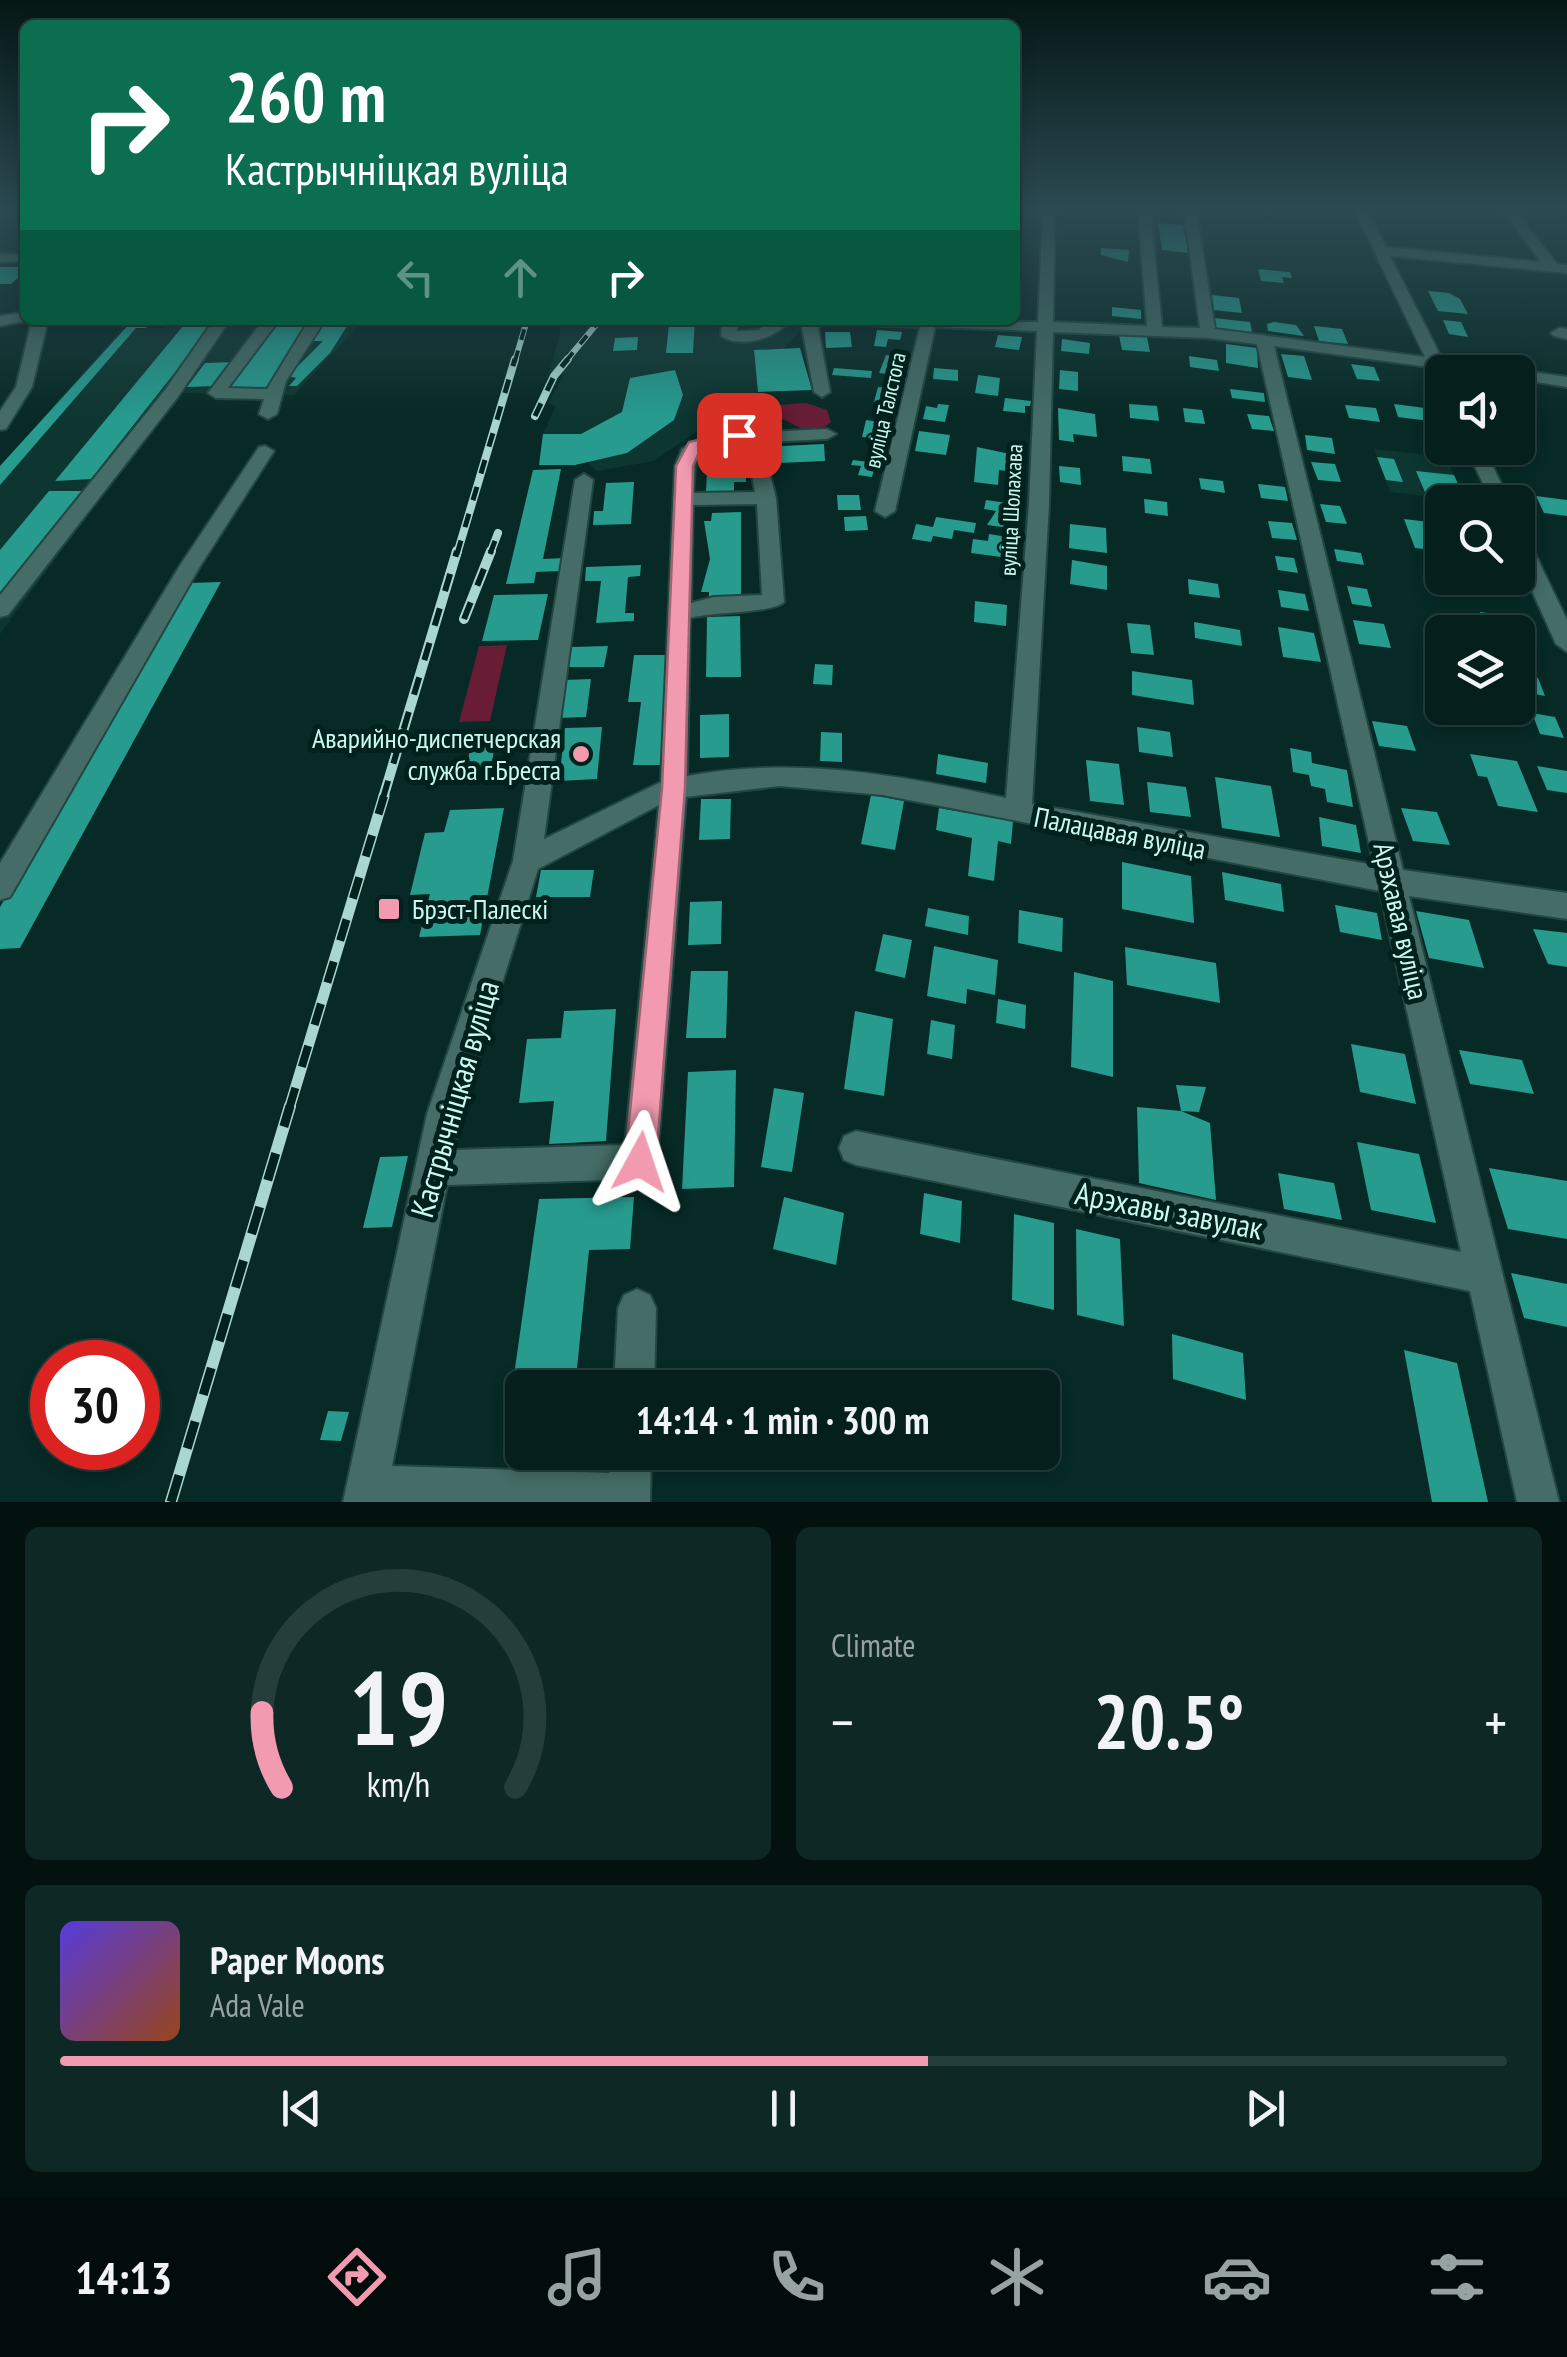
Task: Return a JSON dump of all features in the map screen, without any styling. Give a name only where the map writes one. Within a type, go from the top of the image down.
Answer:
[{"type":"street","name":"вуліца Шолахава","points":[[1018,813],[1038,502],[1045,279]]},
{"type":"street","points":[[1150,279],[1155,330]]},
{"type":"street","points":[[1200,279],[1208,333]]},
{"type":"street","points":[[1394,279],[1432,355]]},
{"type":"street","points":[[0,424],[24,387],[39,325]]},
{"type":"street","points":[[0,610],[171,394],[219,325]]},
{"type":"street","points":[[216,394],[266,325]]},
{"type":"street","points":[[268,414],[272,394],[314,325]]},
{"type":"street","points":[[730,325],[729,336],[763,336],[778,325]]},
{"type":"street","points":[[813,325],[822,392]]},
{"type":"street","name":"вуліца Талстога","points":[[885,511],[928,325]]},
{"type":"street","points":[[997,325],[1208,333],[1425,368]]},
{"type":"street","name":"Арэхавая вуліца","points":[[1264,339],[1538,1502]]},
{"type":"street","points":[[197,358],[241,359]]},
{"type":"street","points":[[1535,377],[1567,382]]},
{"type":"street","points":[[171,394],[272,394]]},
{"type":"street","points":[[430,1168],[640,1162],[674,788],[684,466],[695,445],[739,435],[826,434]]},
{"type":"street","points":[[0,888],[189,567],[265,451]]},
{"type":"street","points":[[680,614],[714,604],[773,602],[766,498],[760,471]]},
{"type":"street","name":"Кастрычніцкая вуліца","points":[[365,1494],[430,1168],[527,861],[584,480]]},
{"type":"street","points":[[684,499],[766,498]]},
{"type":"street","points":[[1535,573],[1564,631]]},
{"type":"street","name":"Палацавая вуліца","points":[[674,788],[744,777],[814,776],[908,787],[1018,813],[1393,884],[1567,906]]},
{"type":"street","points":[[527,861],[674,788]]},
{"type":"street","name":"Арэхавы завулак","points":[[856,1148],[1482,1275]]},
{"type":"street","points":[[635,1370],[637,1308]]},
{"type":"street","points":[[365,1494],[629,1498],[630,1470]]},
{"type":"shaded area","points":[[359,325],[294,395],[178,393],[0,634],[0,466],[122,329]]},
{"type":"shaded area","points":[[562,325],[805,325],[783,349],[754,350],[759,402],[733,418],[700,429],[654,461],[597,471],[588,462],[539,465],[543,434],[556,406],[548,403],[564,375],[549,375]]},
{"type":"shaded area","points":[[806,403],[827,410],[831,422],[815,431],[777,418],[744,418],[756,407]]},
{"type":"shaded area","points":[[1374,449],[1425,455],[1425,465],[1450,465],[1458,485],[1425,485],[1425,496],[1390,492]]},
{"type":"shaded area","points":[[507,645],[490,721],[459,722],[479,646]]},
{"type":"building","points":[[0,279],[17,279],[11,284],[0,284]]},
{"type":"building","points":[[1283,279],[1284,283],[1261,281]]},
{"type":"building","points":[[1428,291],[1449,293],[1460,299],[1468,314],[1438,311]]},
{"type":"building","points":[[1212,295],[1239,298],[1242,313],[1214,310]]},
{"type":"building","points":[[1112,307],[1141,310],[1141,319],[1112,316]]},
{"type":"building","points":[[1214,318],[1250,322],[1252,332],[1216,328]]},
{"type":"building","points":[[1443,320],[1461,322],[1468,337],[1449,334]]},
{"type":"building","points":[[1267,324],[1296,325],[1304,336],[1268,331]]},
{"type":"building","points":[[128,325],[149,325],[136,328],[0,485],[0,466]]},
{"type":"building","points":[[184,325],[212,325],[91,479],[55,481]]},
{"type":"building","points":[[274,325],[311,325],[264,392],[224,391]]},
{"type":"building","points":[[321,325],[348,325],[330,353],[297,386],[289,386],[296,378],[288,376],[323,341],[310,341]]},
{"type":"building","points":[[669,325],[695,325],[693,353],[666,353]]},
{"type":"building","points":[[1314,326],[1342,329],[1348,344],[1319,341]]},
{"type":"building","points":[[877,330],[902,332],[900,340],[888,339],[886,347],[874,346]]},
{"type":"building","points":[[825,332],[850,332],[852,347],[826,348]]},
{"type":"building","points":[[998,335],[1022,337],[1019,350],[995,347]]},
{"type":"building","points":[[1119,335],[1147,337],[1150,352],[1122,350]]},
{"type":"building","points":[[638,337],[637,350],[613,351],[615,338]]},
{"type":"building","points":[[1062,339],[1090,343],[1089,354],[1061,351]]},
{"type":"building","points":[[1226,344],[1257,348],[1258,368],[1226,363]]},
{"type":"building","points":[[800,348],[812,390],[758,392],[754,350]]},
{"type":"building","points":[[1281,354],[1304,356],[1312,380],[1288,377]]},
{"type":"building","points":[[886,355],[906,358],[900,375],[879,373]]},
{"type":"building","points":[[1189,356],[1217,360],[1219,371],[1190,367]]},
{"type":"building","points":[[233,362],[216,386],[187,387],[205,363]]},
{"type":"building","points":[[1351,364],[1374,367],[1380,381],[1357,379]]},
{"type":"building","points":[[834,368],[872,371],[871,378],[832,375]]},
{"type":"building","points":[[934,368],[958,370],[958,381],[933,379]]},
{"type":"building","points":[[675,370],[683,395],[674,420],[627,453],[575,465],[539,465],[543,434],[581,434],[622,412],[630,378]]},
{"type":"building","points":[[1060,370],[1078,372],[1078,391],[1059,389]]},
{"type":"building","points":[[978,375],[1000,378],[998,396],[975,393]]},
{"type":"building","points":[[878,387],[896,389],[891,404],[874,402]]},
{"type":"building","points":[[1230,389],[1264,393],[1265,402],[1232,398]]},
{"type":"building","points":[[1005,398],[1031,401],[1030,406],[1025,406],[1025,413],[1003,411]]},
{"type":"building","points":[[938,404],[949,405],[945,422],[923,419],[926,406],[937,408]]},
{"type":"building","points":[[1129,404],[1157,406],[1159,421],[1130,418]]},
{"type":"building","points":[[1394,404],[1425,408],[1425,420],[1398,417]]},
{"type":"building","points":[[1345,405],[1376,408],[1380,422],[1349,418]]},
{"type":"building","points":[[1058,408],[1095,414],[1097,437],[1073,434],[1074,442],[1059,440]]},
{"type":"building","points":[[1183,408],[1202,410],[1205,424],[1185,422]]},
{"type":"building","points":[[1247,414],[1269,416],[1274,431],[1252,429]]},
{"type":"building","points":[[866,420],[886,423],[883,439],[862,437]]},
{"type":"building","points":[[919,431],[950,435],[946,455],[915,451]]},
{"type":"building","points":[[1305,435],[1332,438],[1335,454],[1307,450]]},
{"type":"building","points":[[824,444],[825,461],[734,465],[734,477],[746,476],[746,482],[734,482],[734,491],[706,491],[708,455],[743,458],[743,448]]},
{"type":"building","points":[[977,447],[1024,457],[1023,473],[999,470],[998,485],[974,482]]},
{"type":"building","points":[[1122,456],[1150,459],[1152,474],[1123,471]]},
{"type":"building","points":[[1377,457],[1394,459],[1403,482],[1386,480]]},
{"type":"building","points":[[853,460],[876,463],[872,477],[858,475],[861,466],[851,465]]},
{"type":"building","points":[[1311,462],[1335,464],[1341,482],[1318,480]]},
{"type":"building","points":[[1059,466],[1080,468],[1081,485],[1060,482]]},
{"type":"building","points":[[561,469],[543,559],[565,558],[562,571],[536,572],[534,583],[506,584],[533,470]]},
{"type":"building","points":[[1416,471],[1454,475],[1458,485],[1425,485],[1425,492]]},
{"type":"building","points":[[1199,478],[1223,481],[1225,493],[1201,489]]},
{"type":"building","points":[[634,482],[631,524],[593,525],[594,511],[603,511],[606,483]]},
{"type":"building","points":[[1258,484],[1285,487],[1288,501],[1261,498]]},
{"type":"building","points":[[49,491],[83,491],[0,598],[0,550]]},
{"type":"building","points":[[837,495],[859,495],[861,510],[838,510]]},
{"type":"building","points":[[1536,496],[1567,500],[1567,516],[1544,513]]},
{"type":"building","points":[[1144,499],[1167,502],[1168,516],[1145,513]]},
{"type":"building","points":[[986,500],[1022,505],[1019,529],[987,525],[996,511],[984,509]]},
{"type":"building","points":[[1320,504],[1340,506],[1347,524],[1326,522]]},
{"type":"building","points":[[741,512],[741,600],[709,601],[709,592],[701,592],[710,559],[704,521],[711,521],[712,513]]},
{"type":"building","points":[[866,516],[868,530],[845,531],[844,517]]},
{"type":"building","points":[[936,517],[976,523],[974,533],[954,530],[952,539],[912,539],[916,524],[933,527]]},
{"type":"building","points":[[1404,519],[1425,522],[1425,549],[1415,548]]},
{"type":"building","points":[[1268,521],[1292,523],[1297,540],[1272,538]]},
{"type":"building","points":[[1070,524],[1106,528],[1107,553],[1069,548]]},
{"type":"building","points":[[989,534],[1014,538],[1013,554],[1001,552],[1001,557],[971,553],[973,539],[988,541]]},
{"type":"building","points":[[1334,549],[1361,553],[1364,565],[1337,561]]},
{"type":"building","points":[[1275,556],[1294,558],[1298,573],[1278,570]]},
{"type":"building","points":[[1072,560],[1107,566],[1107,590],[1070,584]]},
{"type":"building","points":[[641,565],[640,576],[628,577],[625,613],[634,613],[634,621],[596,623],[601,581],[585,581],[586,567]]},
{"type":"building","points":[[1188,579],[1218,584],[1220,598],[1189,594]]},
{"type":"building","points":[[221,582],[20,948],[0,949],[0,907],[189,583]]},
{"type":"building","points":[[1347,586],[1367,589],[1372,607],[1352,604]]},
{"type":"building","points":[[1278,590],[1305,594],[1309,611],[1281,607]]},
{"type":"building","points":[[548,594],[538,640],[482,641],[494,595]]},
{"type":"building","points":[[975,601],[1007,605],[1006,626],[974,622]]},
{"type":"building","points":[[740,616],[741,677],[706,677],[707,617]]},
{"type":"building","points":[[1353,620],[1384,624],[1391,648],[1359,644]]},
{"type":"building","points":[[1194,622],[1240,630],[1242,646],[1195,638]]},
{"type":"building","points":[[1127,623],[1150,625],[1154,655],[1131,653]]},
{"type":"building","points":[[1278,627],[1314,633],[1321,662],[1283,657]]},
{"type":"building","points":[[608,646],[604,667],[568,667],[572,647]]},
{"type":"building","points":[[634,655],[672,655],[661,765],[633,765],[641,702],[628,702]]},
{"type":"building","points":[[815,664],[833,665],[832,685],[813,684]]},
{"type":"building","points":[[1132,671],[1192,680],[1194,705],[1132,695]]},
{"type":"building","points":[[1535,678],[1538,678],[1545,696],[1535,694]]},
{"type":"building","points":[[591,679],[586,717],[559,718],[565,680]]},
{"type":"building","points":[[729,714],[729,757],[700,758],[700,715]]},
{"type":"building","points":[[1535,714],[1555,717],[1564,738],[1540,734]]},
{"type":"building","points":[[1372,721],[1407,726],[1416,751],[1379,746]]},
{"type":"building","name":"Аварийно-диспетчерская служба г.Бреста","points":[[602,727],[597,779],[559,781],[565,728]]},
{"type":"building","points":[[1137,727],[1170,732],[1173,757],[1139,752]]},
{"type":"building","points":[[497,730],[490,776],[465,778],[473,731]]},
{"type":"building","points":[[821,732],[842,733],[842,762],[820,761]]},
{"type":"building","points":[[1290,748],[1311,752],[1312,763],[1347,770],[1353,807],[1327,802],[1325,789],[1311,786],[1309,775],[1293,772]]},
{"type":"building","points":[[938,754],[988,763],[986,783],[936,774]]},
{"type":"building","points":[[1470,754],[1517,761],[1538,812],[1498,806],[1487,777],[1478,776]]},
{"type":"building","points":[[1086,760],[1119,764],[1124,805],[1090,801]]},
{"type":"building","points":[[1537,766],[1567,771],[1567,793],[1547,790]]},
{"type":"building","points":[[1215,777],[1271,786],[1280,837],[1222,828]]},
{"type":"building","points":[[1147,782],[1186,787],[1191,817],[1150,812]]},
{"type":"building","points":[[871,795],[904,801],[895,850],[861,844]]},
{"type":"building","points":[[701,799],[731,799],[730,839],[699,840]]},
{"type":"building","name":"Брэст-Палескі","points":[[504,808],[480,935],[419,937],[430,894],[410,895],[425,833],[444,832],[450,810]]},
{"type":"building","points":[[939,808],[1013,821],[1011,844],[998,841],[994,881],[968,876],[972,838],[936,830]]},
{"type":"building","points":[[1401,808],[1437,812],[1450,845],[1413,841]]},
{"type":"building","points":[[1319,817],[1356,825],[1361,853],[1322,846]]},
{"type":"building","points":[[1122,862],[1191,876],[1194,923],[1122,909]]},
{"type":"building","points":[[541,870],[594,870],[590,897],[536,897]]},
{"type":"building","points":[[1222,872],[1281,884],[1284,912],[1225,900]]},
{"type":"building","points":[[722,901],[721,944],[688,945],[690,902]]},
{"type":"building","points":[[1335,905],[1377,913],[1382,940],[1340,932]]},
{"type":"building","points":[[928,908],[969,916],[968,935],[925,926]]},
{"type":"building","points":[[1019,910],[1063,918],[1062,952],[1018,943]]},
{"type":"building","points":[[1416,911],[1469,920],[1484,968],[1429,958]]},
{"type":"building","points":[[1533,929],[1567,933],[1567,967],[1548,964]]},
{"type":"building","points":[[883,934],[912,940],[905,978],[875,971]]},
{"type":"building","points":[[934,946],[998,960],[995,995],[967,989],[966,1004],[927,996]]},
{"type":"building","points":[[1125,947],[1216,963],[1220,1003],[1127,985]]},
{"type":"building","points":[[691,971],[728,971],[726,1038],[686,1038]]},
{"type":"building","points":[[1074,972],[1113,981],[1113,1077],[1071,1067]]},
{"type":"building","points":[[998,999],[1026,1005],[1025,1029],[996,1023]]},
{"type":"building","points":[[616,1009],[606,1141],[549,1144],[554,1101],[519,1103],[527,1039],[561,1038],[564,1011]]},
{"type":"building","points":[[855,1011],[893,1019],[884,1096],[844,1089]]},
{"type":"building","points":[[931,1020],[955,1025],[952,1059],[927,1054]]},
{"type":"building","points":[[1351,1044],[1405,1054],[1416,1104],[1360,1092]]},
{"type":"building","points":[[1459,1050],[1522,1060],[1534,1094],[1470,1084]]},
{"type":"building","points":[[736,1070],[734,1187],[682,1189],[688,1072]]},
{"type":"building","points":[[1176,1085],[1206,1087],[1199,1112],[1181,1111]]},
{"type":"building","points":[[774,1088],[804,1093],[792,1172],[761,1167]]},
{"type":"building","points":[[1137,1107],[1181,1111],[1210,1123],[1216,1200],[1139,1183]]},
{"type":"building","points":[[1357,1142],[1419,1154],[1436,1223],[1371,1210]]},
{"type":"building","points":[[408,1156],[392,1227],[363,1228],[380,1157]]},
{"type":"building","points":[[1489,1168],[1567,1181],[1567,1239],[1508,1229]]},
{"type":"building","points":[[1278,1173],[1334,1183],[1342,1220],[1284,1209]]},
{"type":"building","points":[[924,1193],[962,1201],[960,1243],[920,1234]]},
{"type":"building","points":[[634,1197],[630,1249],[589,1250],[577,1370],[515,1370],[539,1199]]},
{"type":"building","points":[[784,1197],[844,1213],[836,1265],[773,1249]]},
{"type":"building","points":[[1014,1214],[1054,1223],[1054,1310],[1012,1300]]},
{"type":"building","points":[[1076,1229],[1120,1239],[1124,1326],[1077,1315]]},
{"type":"building","points":[[1511,1273],[1567,1284],[1567,1327],[1524,1318]]},
{"type":"building","points":[[1172,1334],[1243,1353],[1246,1400],[1173,1379]]},
{"type":"building","points":[[1404,1350],[1457,1363],[1488,1502],[1432,1502]]},
{"type":"building","points":[[328,1411],[349,1412],[341,1441],[320,1440]]},
{"type":"railway","points":[[515,361],[526,325]]},
{"type":"railway","points":[[566,361],[596,325]]},
{"type":"railway","points":[[457,554],[515,359]]},
{"type":"railway","points":[[535,416],[554,376],[568,359]]},
{"type":"railway","points":[[490,554],[498,533]]},
{"type":"railway","points":[[383,798],[457,551]]},
{"type":"railway","points":[[464,619],[491,551]]},
{"type":"railway","points":[[289,1109],[384,796]]},
{"type":"railway","points":[[171,1502],[290,1106]]},
{"type":"place","name":"Аварийно-диспетчерская служба г.Бреста","points":[[581,754]]},
{"type":"place","name":"Брэст-Палескі","points":[[389,909]]},
{"type":"route","points":[[640,1162],[674,788],[684,466],[695,445],[739,435]]}]
